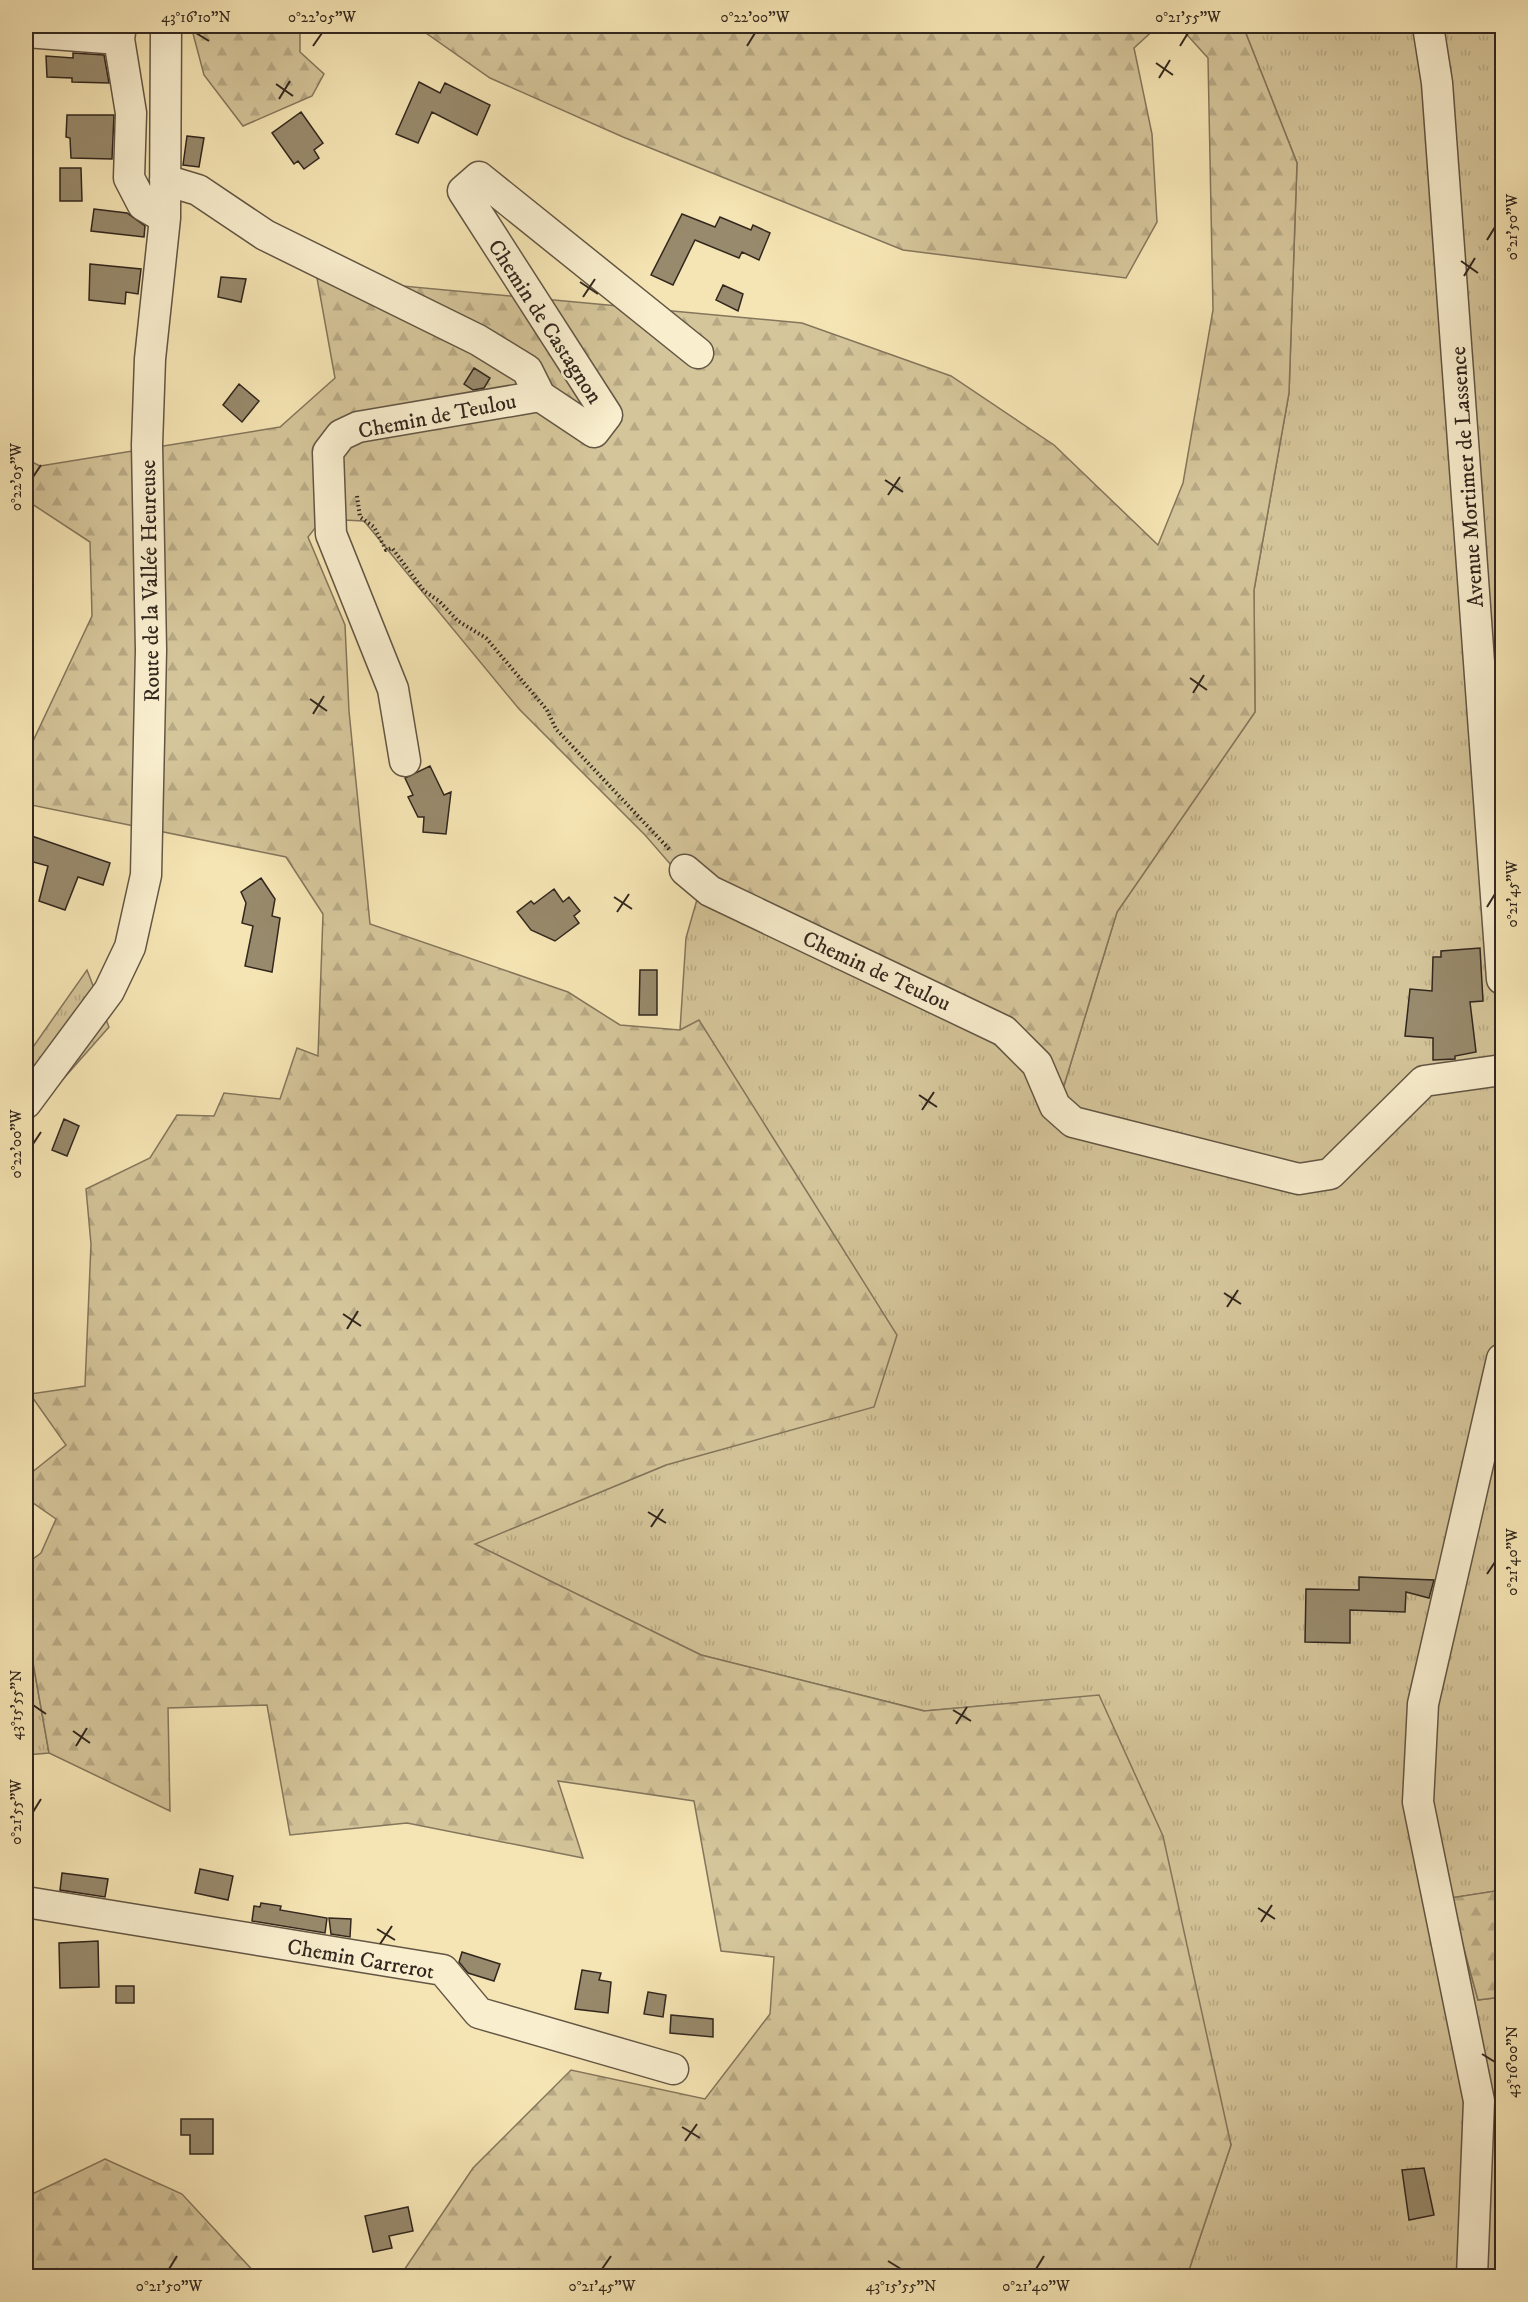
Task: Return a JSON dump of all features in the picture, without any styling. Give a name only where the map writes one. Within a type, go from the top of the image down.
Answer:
[{"type":"street","name":"Route de la Vallée Heureuse","points":[[26,1103],[110,991],[130,947],[146,875],[151,662],[147,445],[150,359],[165,218],[166,26]]},
{"type":"street","name":"Avenue Mortimer de Lassence","points":[[1428,26],[1437,83],[1503,979]]},
{"type":"street","points":[[26,32],[120,32],[131,113],[129,178],[143,205],[165,218]]},
{"type":"street","name":"Chemin de Castagnon","points":[[165,180],[198,190],[265,235],[478,340],[527,370],[540,396],[594,432],[607,415],[463,191],[479,177],[698,353]]},
{"type":"street","name":"Chemin de Teulou","points":[[405,761],[393,689],[331,534],[328,452],[341,435],[358,427],[540,396]]},
{"type":"street","name":"Chemin de Teulou","points":[[685,870],[710,891],[1004,1031],[1037,1064],[1055,1106],[1073,1122],[1299,1179],[1330,1174],[1424,1082],[1503,1070]]},
{"type":"street","points":[[1472,2277],[1479,2101],[1418,1802],[1422,1704],[1503,1359]]},
{"type":"street","name":"Chemin Carrerot","points":[[26,1902],[443,1970],[478,2013],[674,2069]]},
{"type":"path","points":[[356,490],[360,517],[374,527],[386,549],[392,549],[424,591],[439,601],[458,621],[486,638],[547,710],[556,729],[616,791],[685,870]]},
{"type":"green space","points":[[191,26],[306,26],[300,29],[300,52],[324,74],[312,96],[243,126],[204,75]]},
{"type":"green space","points":[[416,26],[1158,26],[1134,48],[1152,134],[1157,222],[1126,278],[903,250],[623,137],[490,78]]},
{"type":"green space","points":[[1179,26],[1243,26],[1297,163],[1289,393],[1254,590],[1255,712],[1117,912],[1062,1092],[989,1029],[698,896],[645,835],[519,709],[364,521],[322,519],[308,537],[345,625],[349,711],[370,924],[568,992],[620,1025],[680,1030],[699,1020],[897,1335],[874,1407],[666,1465],[475,1544],[701,1655],[924,1711],[1099,1695],[1163,1836],[1231,2145],[1187,2276],[400,2276],[473,2168],[571,2070],[705,2099],[770,2014],[774,1957],[721,1951],[694,1801],[558,1781],[583,1858],[407,1823],[290,1835],[267,1705],[168,1708],[170,1811],[49,1753],[26,1623],[26,1564],[41,1553],[56,1519],[26,1498],[26,1477],[66,1445],[30,1394],[85,1386],[91,1244],[86,1189],[150,1158],[177,1115],[214,1116],[224,1093],[280,1099],[297,1048],[318,1056],[323,914],[286,857],[26,804],[26,756],[92,616],[90,542],[26,500],[26,459],[40,466],[280,427],[335,378],[317,278],[802,323],[951,376],[1054,445],[1158,545],[1183,483],[1213,310],[1208,58]]},
{"type":"green space","points":[[1243,26],[1502,26],[1502,1890],[1450,1898],[1478,2000],[1502,1997],[1502,2276],[1187,2276],[1231,2145],[1099,1696],[925,1711],[701,1655],[474,1544],[666,1465],[699,1021],[680,1030],[686,938],[698,896],[989,1029],[1062,1092],[1117,912],[1255,712],[1254,590],[1289,393],[1297,163]]},
{"type":"green space","points":[[87,970],[109,1027],[26,1121],[26,1057]]},
{"type":"green space","points":[[26,1623],[49,1753],[26,1755]]},
{"type":"green space","points":[[1502,1890],[1502,1997],[1478,2000],[1450,1898]]},
{"type":"green space","points":[[105,2159],[182,2194],[258,2276],[26,2276],[26,2197]]},
{"type":"building","points":[[73,53],[104,55],[109,83],[72,82],[72,78],[47,77],[46,56],[73,58]]},
{"type":"building","points":[[419,82],[440,93],[445,83],[490,105],[477,135],[432,112],[418,143],[396,134]]},
{"type":"building","points":[[301,112],[323,143],[314,150],[319,158],[304,169],[298,161],[294,164],[272,133]]},
{"type":"building","points":[[67,115],[114,115],[112,159],[71,158],[70,138],[66,137]]},
{"type":"building","points":[[187,136],[204,138],[199,167],[183,165]]},
{"type":"building","points":[[60,168],[81,168],[82,201],[60,201]]},
{"type":"building","points":[[94,209],[127,213],[145,226],[144,237],[91,231]]},
{"type":"building","points":[[682,214],[715,227],[720,217],[751,230],[753,225],[770,233],[759,260],[742,252],[739,258],[695,240],[673,285],[651,275]]},
{"type":"building","points":[[90,264],[141,269],[138,294],[126,292],[125,304],[89,300]]},
{"type":"building","points":[[221,277],[246,279],[241,302],[218,297]]},
{"type":"building","points":[[723,285],[743,294],[738,311],[716,300]]},
{"type":"building","points":[[474,368],[490,378],[484,388],[473,390],[464,384]]},
{"type":"building","points":[[239,384],[259,401],[242,422],[223,405]]},
{"type":"building","points":[[430,766],[444,795],[451,792],[446,834],[423,832],[424,817],[418,817],[408,797],[413,795],[405,778]]},
{"type":"building","points":[[26,834],[110,863],[103,885],[78,877],[65,910],[39,901],[48,866],[26,860]]},
{"type":"building","points":[[261,878],[275,899],[272,916],[280,918],[272,972],[245,966],[253,926],[242,923],[246,903],[241,892]]},
{"type":"building","points":[[554,889],[563,902],[569,897],[580,911],[574,916],[579,923],[555,941],[531,930],[517,912],[531,901],[534,904]]},
{"type":"building","points":[[1480,948],[1483,1001],[1470,1002],[1476,1052],[1455,1056],[1455,1059],[1433,1060],[1433,1038],[1405,1036],[1410,989],[1432,991],[1433,957],[1441,957],[1441,951]]},
{"type":"building","points":[[640,970],[657,970],[657,1015],[639,1015]]},
{"type":"building","points":[[64,1119],[79,1126],[67,1156],[52,1150]]},
{"type":"building","points":[[1359,1577],[1434,1580],[1429,1598],[1406,1592],[1405,1612],[1350,1610],[1350,1643],[1305,1642],[1306,1589],[1359,1590]]},
{"type":"building","points":[[200,1869],[233,1876],[228,1900],[195,1893]]},
{"type":"building","points":[[62,1873],[108,1879],[105,1897],[60,1890]]},
{"type":"building","points":[[261,1903],[281,1906],[280,1910],[327,1918],[325,1933],[252,1921],[254,1906],[260,1907]]},
{"type":"building","points":[[329,1918],[351,1919],[350,1937],[331,1934]]},
{"type":"building","points":[[98,1941],[99,1987],[60,1988],[59,1943]]},
{"type":"building","points":[[462,1952],[500,1964],[494,1981],[468,1973],[459,1962]]},
{"type":"building","points":[[582,1970],[601,1973],[599,1980],[611,1982],[608,2013],[575,2009]]},
{"type":"building","points":[[116,1986],[134,1986],[134,2003],[116,2003]]},
{"type":"building","points":[[648,1992],[666,1995],[663,2017],[644,2014]]},
{"type":"building","points":[[671,2015],[713,2019],[713,2037],[670,2033]]},
{"type":"building","points":[[181,2119],[213,2119],[213,2154],[190,2154],[190,2135],[181,2135]]},
{"type":"building","points":[[1424,2168],[1434,2215],[1409,2220],[1402,2170]]},
{"type":"building","points":[[408,2207],[413,2231],[389,2236],[392,2248],[373,2252],[365,2216]]}]
